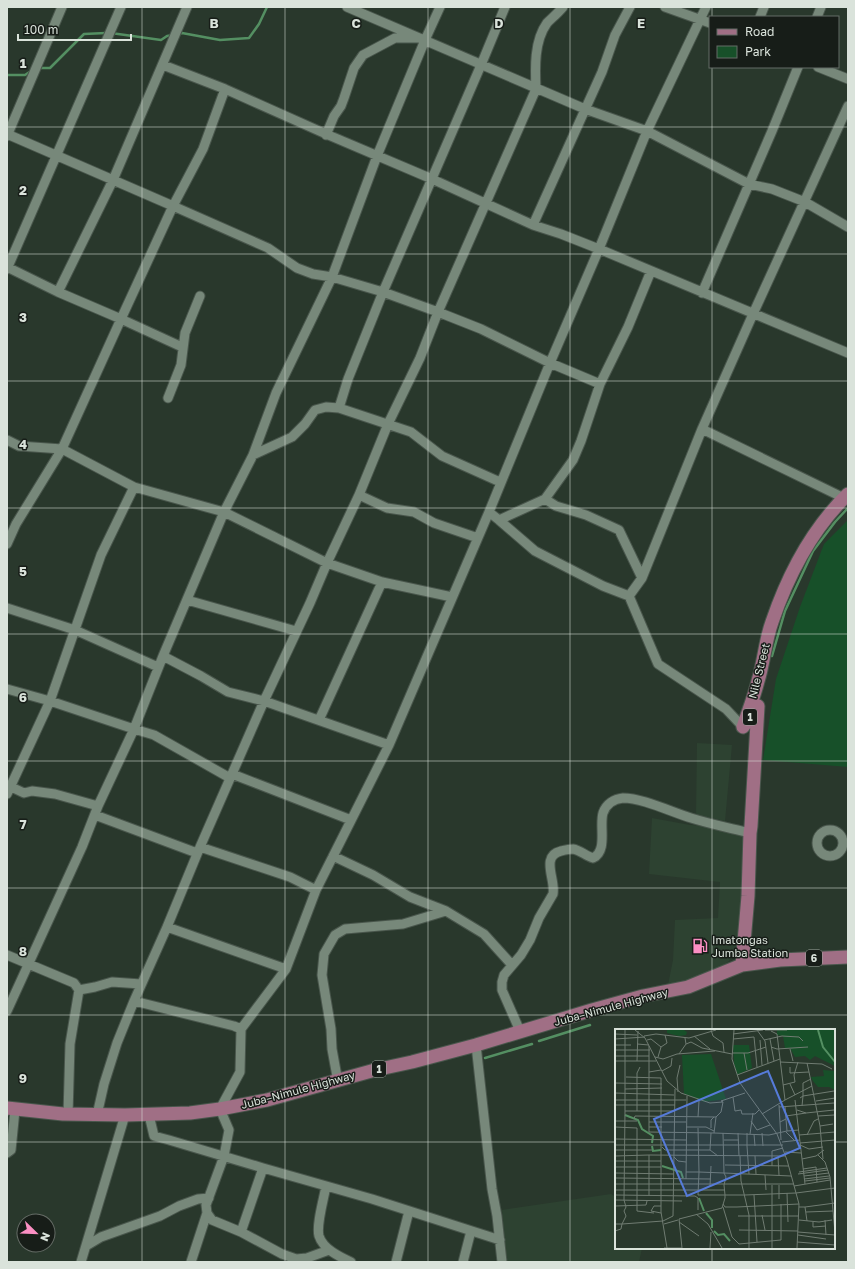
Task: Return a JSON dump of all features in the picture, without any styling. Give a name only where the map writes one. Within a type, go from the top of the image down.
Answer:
[{"type":"main road","name":"Nile Street","points":[[743,728],[758,682],[771,622],[784,590],[795,567],[814,535],[846,496]]},
{"type":"main road","name":"Nile Street","points":[[742,965],[748,896],[750,832],[758,706],[743,728]]},
{"type":"main road","name":"6","points":[[742,965],[780,960],[848,957]]},
{"type":"main road","name":"Juba–Nimule Highway","points":[[11,1109],[68,1115],[125,1116],[190,1113],[267,1100],[476,1045],[636,998],[688,987],[742,965]]},
{"type":"street","points":[[62,7],[7,135],[57,155],[268,248],[297,268],[313,274],[332,277],[383,292],[438,312],[481,329],[550,363],[600,384]]},
{"type":"street","points":[[121,7],[7,268],[182,347]]},
{"type":"street","points":[[58,292],[113,180],[187,7]]},
{"type":"street","points":[[347,7],[536,89],[585,109],[647,131],[749,184],[772,189],[805,202],[848,227]]},
{"type":"street","points":[[7,1011],[134,729],[158,667],[224,512],[253,455],[276,393],[332,277],[422,39],[440,7]]},
{"type":"street","points":[[339,408],[348,379],[383,292],[505,7]]},
{"type":"street","points":[[97,1115],[112,1057],[134,1000],[264,701],[359,495],[388,424],[420,358],[485,202],[536,89],[536,62],[541,33],[562,7]]},
{"type":"street","points":[[533,225],[602,72],[615,35],[630,7]]},
{"type":"street","points":[[665,7],[709,23]]},
{"type":"street","points":[[191,1262],[207,1213],[206,1205],[224,1156],[229,1130],[220,1109],[240,1072],[241,1029],[286,968],[316,890],[389,745],[489,512],[500,482],[599,249],[647,131],[706,7]]},
{"type":"street","points":[[326,135],[334,116],[341,106],[354,68],[363,55],[395,38],[422,39]]},
{"type":"street","points":[[162,65],[224,89],[326,135],[485,202],[533,225],[599,249],[848,353]]},
{"type":"street","points":[[702,293],[798,68]]},
{"type":"street","points":[[820,68],[848,79]]},
{"type":"street","points":[[7,544],[16,524],[62,450],[173,206],[203,149],[224,89]]},
{"type":"street","points":[[629,596],[642,578],[702,429],[848,106]]},
{"type":"street","points":[[499,520],[545,499],[573,460],[584,435],[600,384],[628,326],[651,271]]},
{"type":"street","points":[[168,398],[181,365],[182,347],[185,333],[200,296]]},
{"type":"street","points":[[253,455],[292,438],[316,410],[326,407],[339,408],[411,432],[442,456],[500,482]]},
{"type":"street","points":[[702,429],[846,496]]},
{"type":"street","points":[[7,440],[19,446],[62,450],[134,487],[224,512],[327,563],[382,582],[452,597]]},
{"type":"street","points":[[134,487],[100,555],[76,630],[50,701],[8,789],[24,793],[32,791],[54,794],[199,850],[290,877],[316,890]]},
{"type":"street","points":[[359,495],[387,508],[414,512],[434,523],[475,537]]},
{"type":"street","points":[[545,499],[556,506],[586,515],[619,530],[642,578]]},
{"type":"street","points":[[489,512],[535,551],[603,586],[629,596],[658,664],[726,709],[743,728]]},
{"type":"street","points":[[319,720],[382,582]]},
{"type":"street","points":[[187,600],[296,631]]},
{"type":"street","points":[[7,608],[76,630],[158,667]]},
{"type":"street","points":[[163,656],[202,676],[228,692],[264,701],[389,745]]},
{"type":"street","points":[[7,689],[50,701],[154,735],[231,776],[351,820]]},
{"type":"street","points":[[520,1031],[502,990],[504,975],[521,956],[530,940],[538,918],[553,894],[554,890],[550,874],[550,861],[552,856],[556,852],[574,849],[593,858],[596,856],[601,848],[602,815],[605,807],[610,802],[622,798],[637,800],[691,818],[750,832]]},
{"type":"street","points":[[827,830],[835,831],[845,836],[843,843],[845,851],[834,856],[826,856],[819,851],[816,843],[819,835],[827,830]]},
{"type":"street","points":[[333,856],[373,875],[410,897],[446,911],[484,934],[512,965]]},
{"type":"street","points":[[338,1082],[322,975],[324,954],[335,935],[346,929],[403,924],[446,911]]},
{"type":"street","points":[[167,927],[286,968]]},
{"type":"street","points":[[7,955],[74,983],[79,990],[70,1044],[68,1115]]},
{"type":"street","points":[[79,990],[112,982],[141,984]]},
{"type":"street","points":[[134,1000],[228,1024],[241,1029]]},
{"type":"street","points":[[476,1045],[492,1190],[502,1262]]},
{"type":"street","points":[[7,1153],[11,1150],[11,1109]]},
{"type":"street","points":[[149,1114],[154,1136],[326,1186],[500,1240]]},
{"type":"street","points":[[81,1262],[125,1116]]},
{"type":"street","points":[[241,1232],[263,1168]]},
{"type":"street","points":[[326,1186],[319,1237],[329,1250],[351,1262]]},
{"type":"street","points":[[86,1246],[106,1235],[160,1216],[180,1206],[198,1199],[209,1198]]},
{"type":"street","points":[[396,1262],[409,1211]]},
{"type":"street","points":[[207,1213],[212,1220],[241,1232],[282,1254],[296,1259],[313,1258],[329,1250]]},
{"type":"street","points":[[463,1262],[472,1232]]},
{"type":"shaded area","points":[[697,743],[732,745],[725,821],[696,815]]},
{"type":"shaded area","points":[[652,818],[690,825],[746,829],[739,943],[729,961],[714,973],[685,984],[668,985],[673,960],[675,920],[718,918],[720,882],[649,874]]},
{"type":"shaded area","points":[[611,1194],[615,1196],[615,1249],[642,1249],[639,1262],[505,1262],[502,1210]]},
{"type":"green space","points":[[848,520],[848,767],[763,760],[776,679],[800,607],[824,544]]},
{"type":"waterway","points":[[178,34],[182,33],[220,40],[249,38],[259,24],[267,7]]},
{"type":"waterway","points":[[38,68],[50,68],[84,34],[106,33]]},
{"type":"waterway","points":[[111,33],[161,40],[167,36],[173,35]]},
{"type":"waterway","points":[[7,75],[25,75],[31,71]]},
{"type":"waterway","points":[[772,656],[785,611],[813,551],[835,522],[848,508]]},
{"type":"waterway","points":[[539,1041],[590,1025]]},
{"type":"waterway","points":[[485,1058],[532,1044]]},
{"type":"place","name":"Imatongas Jumba Station","points":[[700,946]]}]
